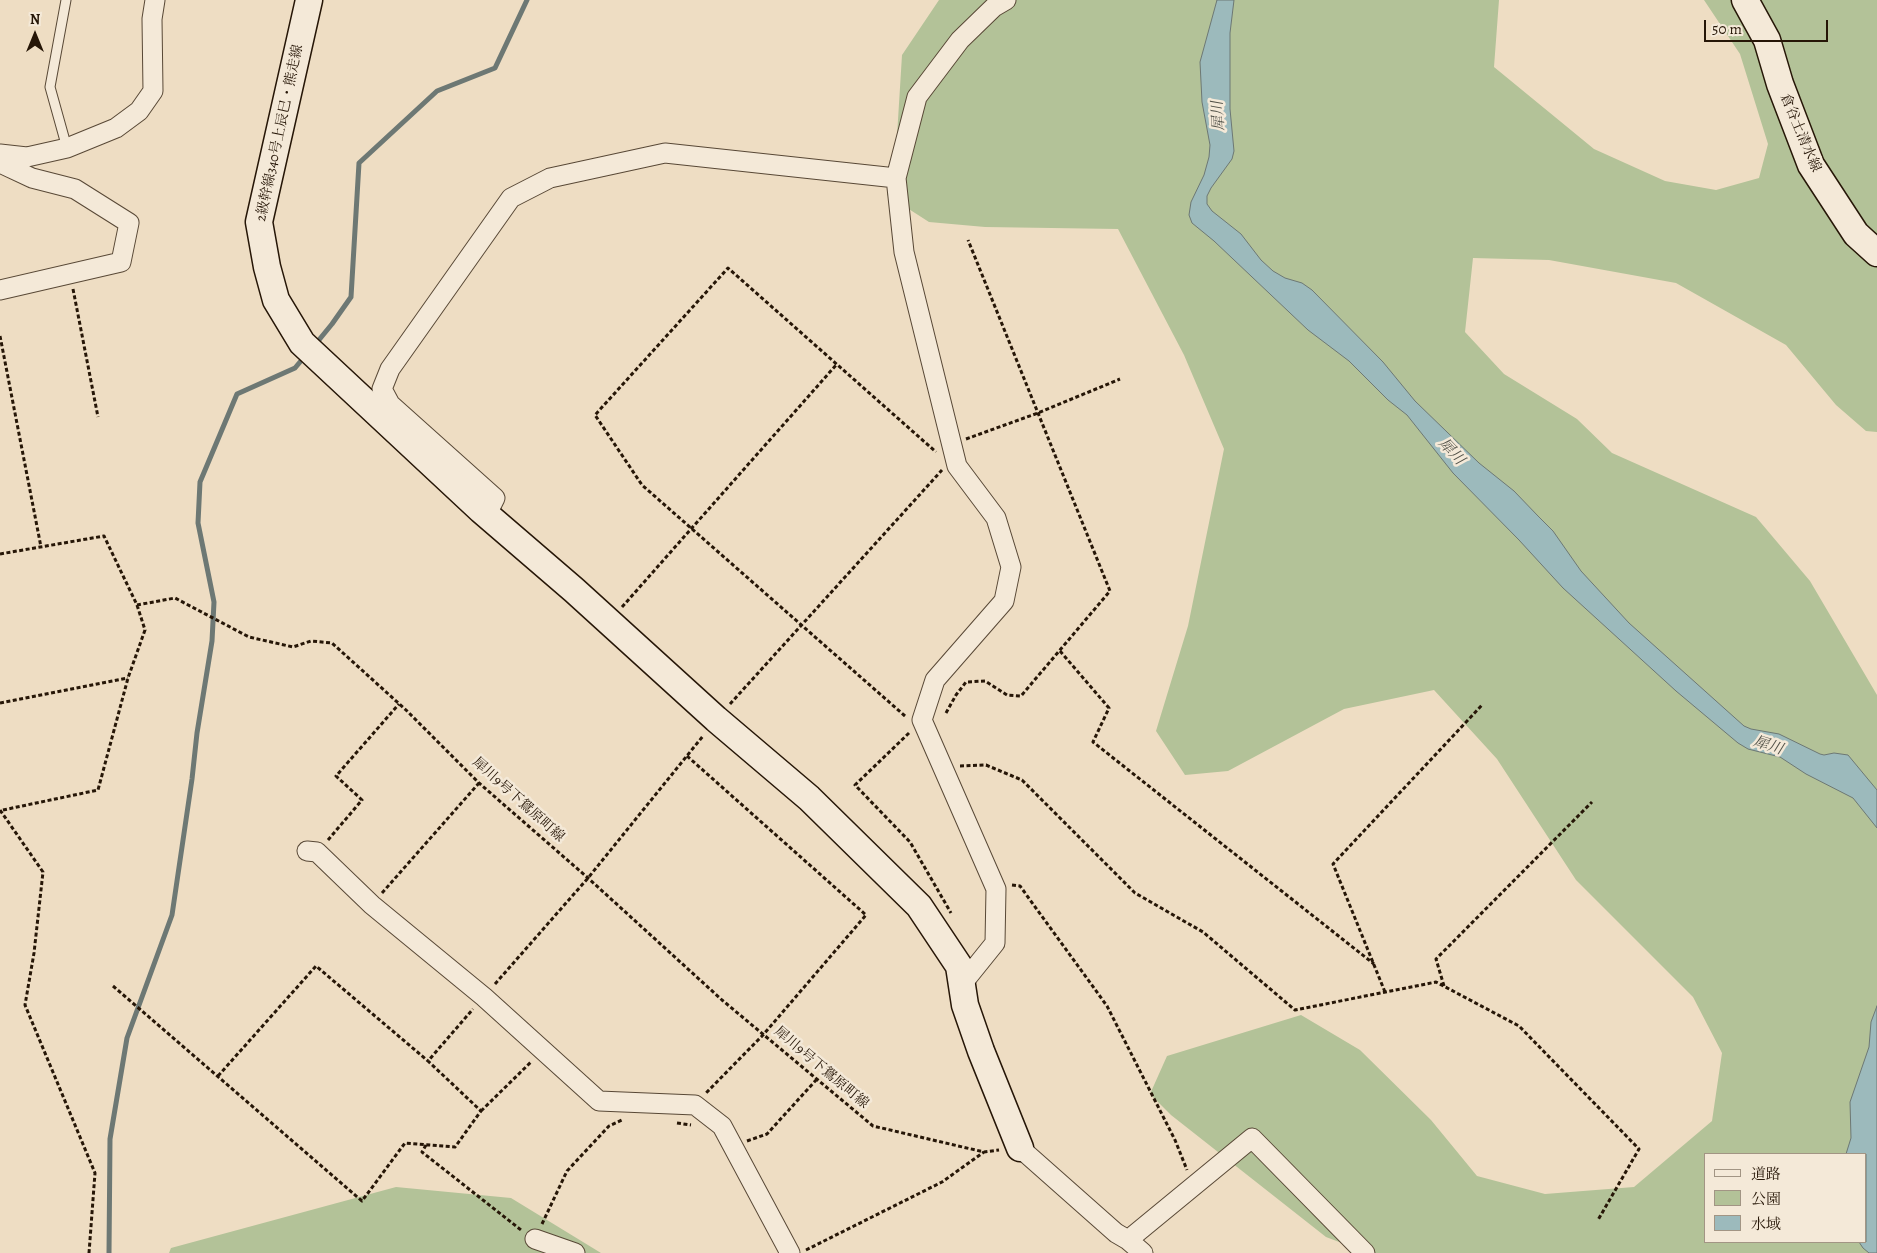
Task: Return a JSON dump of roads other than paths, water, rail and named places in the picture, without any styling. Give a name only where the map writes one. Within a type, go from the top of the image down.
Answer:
[{"type":"street","points":[[0,154],[27,157],[66,148],[116,128],[140,111],[153,91],[152,19],[154,0]]},
{"type":"street","name":"2級幹線340号上辰巳・熊走線","points":[[309,0],[259,222],[267,267],[276,300],[302,343],[484,512],[716,719],[809,798],[919,906],[959,966],[965,1005],[1020,1148]]},
{"type":"street","points":[[962,984],[995,943],[996,889],[922,720],[935,680],[1004,601],[1010,568],[996,518],[953,465],[952,444],[904,252],[896,178],[917,97],[960,40],[994,7],[1006,0]]},
{"type":"street","name":"倉谷土清水線","points":[[1745,0],[1767,40],[1780,84],[1811,165],[1856,234],[1877,253]]},
{"type":"street","points":[[484,512],[495,498],[390,404],[382,389],[390,369],[511,198],[550,178],[665,153],[896,178]]},
{"type":"street","points":[[0,163],[32,178],[75,190],[129,223],[121,262],[0,290]]},
{"type":"street","points":[[312,852],[372,905],[484,997],[599,1101],[695,1105],[722,1126],[790,1253]]},
{"type":"street","points":[[1128,1240],[1252,1138],[1365,1253]]},
{"type":"street","points":[[1020,1148],[1116,1233],[1128,1240],[1143,1253]]},
{"type":"street","points":[[535,1239],[575,1253]]},
{"type":"lane","points":[[66,0],[50,87],[66,148]]},
{"type":"water","name":"犀川","points":[[1217,0],[1234,0],[1230,33],[1230,109],[1234,151],[1232,159],[1207,196],[1207,204],[1212,211],[1241,234],[1261,260],[1273,271],[1285,278],[1302,283],[1312,290],[1383,362],[1415,401],[1479,463],[1514,491],[1553,531],[1581,571],[1629,623],[1744,726],[1779,734],[1820,754],[1848,755],[1877,790],[1877,828],[1853,798],[1806,774],[1780,757],[1748,749],[1738,743],[1676,691],[1563,588],[1453,473],[1407,415],[1388,400],[1349,361],[1308,330],[1214,241],[1192,223],[1189,215],[1191,202],[1204,175],[1210,145],[1202,102],[1200,62]]},
{"type":"water","points":[[1877,1006],[1877,1253],[1869,1253],[1860,1243],[1867,1243],[1867,1153],[1846,1153],[1851,1138],[1850,1102],[1869,1047],[1871,1022]]},
{"type":"waterway","points":[[314,346],[351,297],[359,163],[437,91],[495,68],[527,0]]},
{"type":"waterway","points":[[109,1253],[110,1139],[127,1038],[172,915],[197,733],[212,641],[214,602],[198,523],[200,482],[237,394],[295,368],[305,356]]}]
